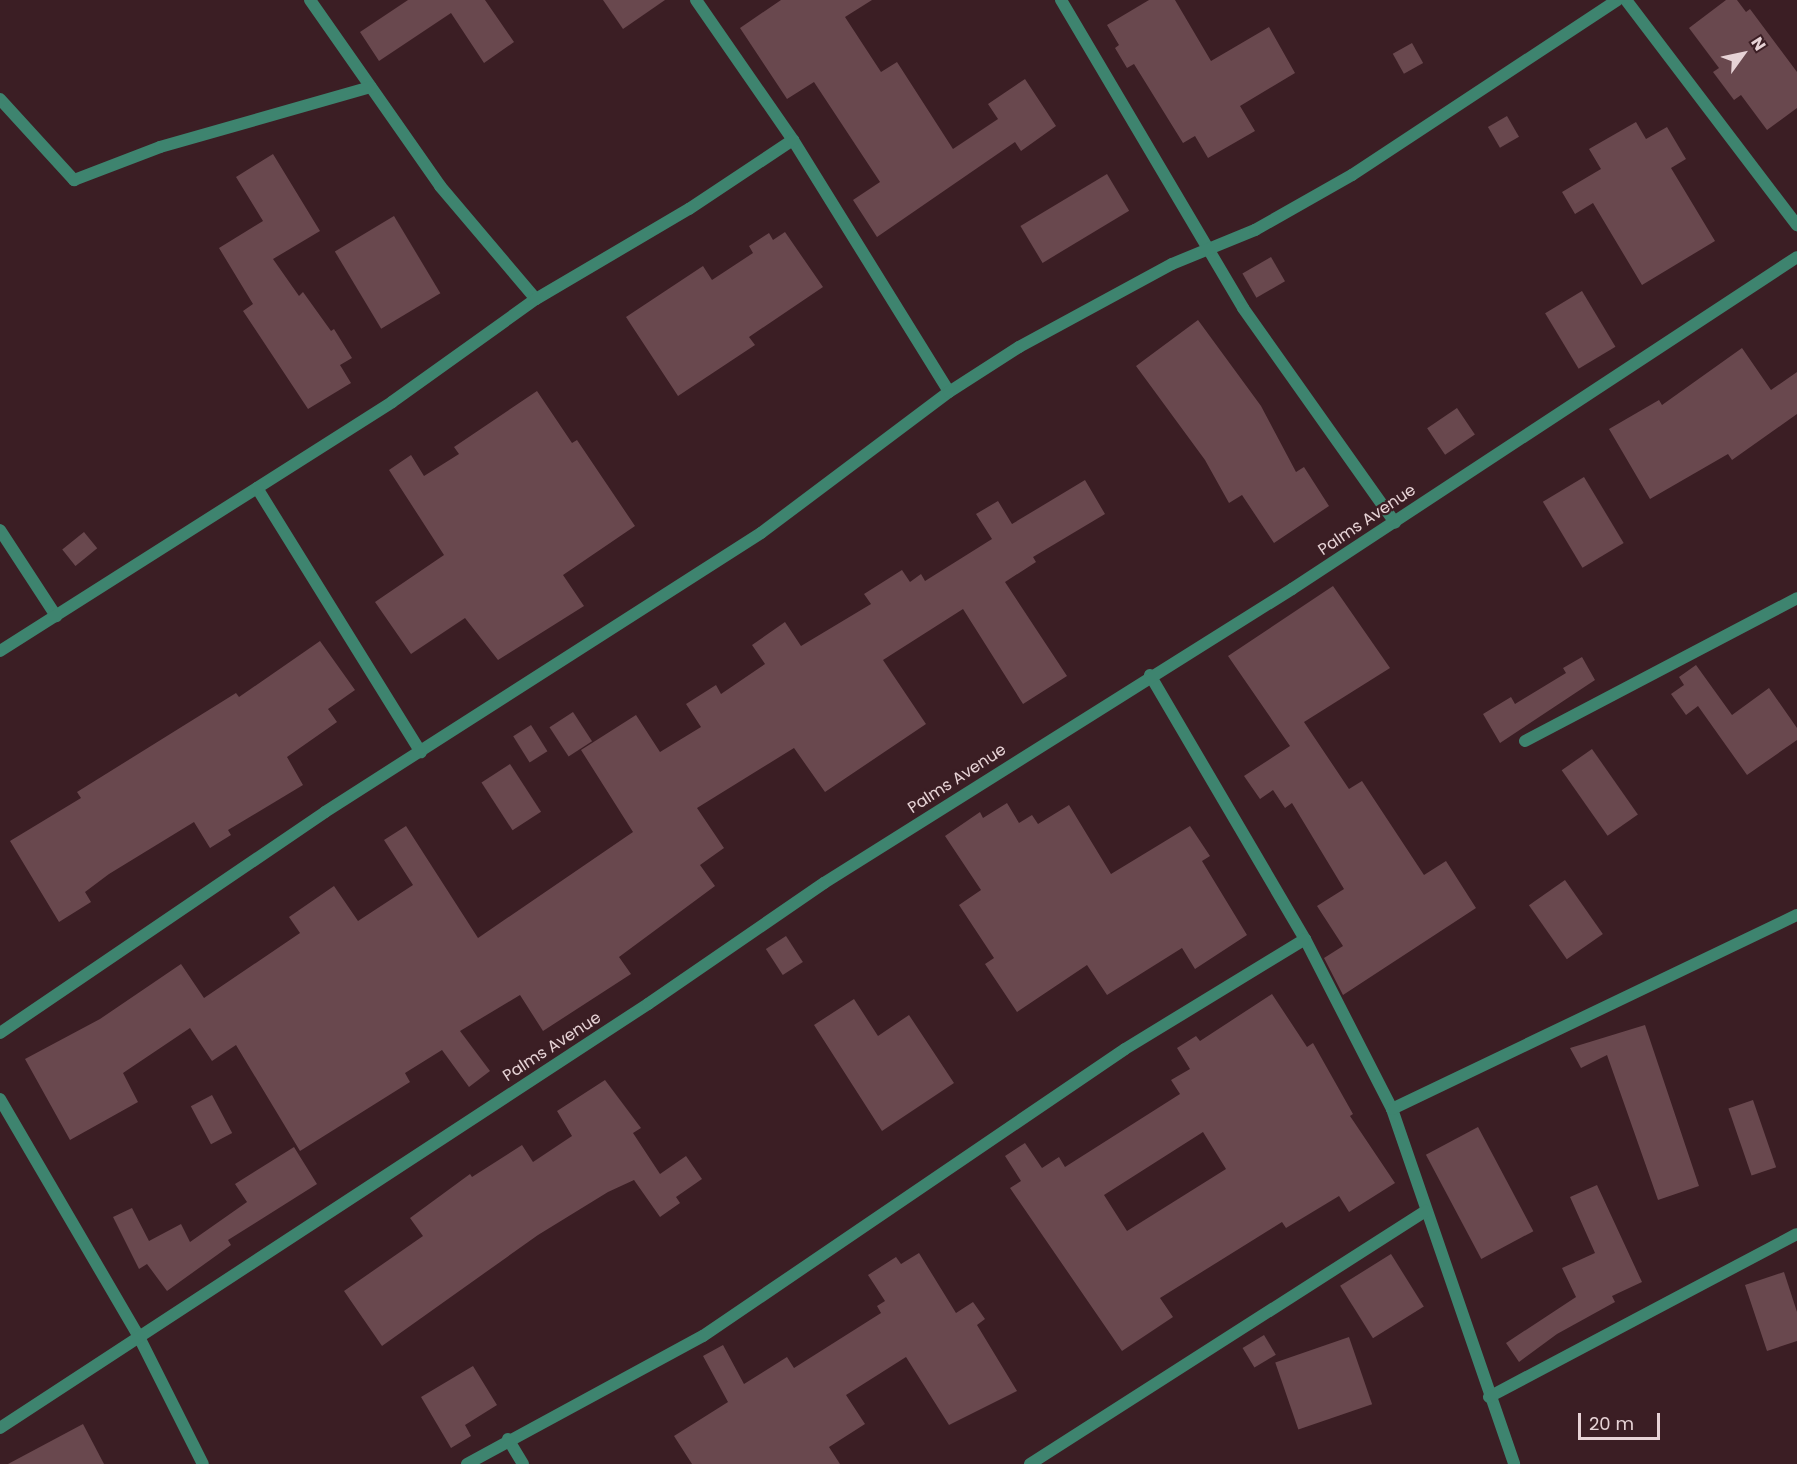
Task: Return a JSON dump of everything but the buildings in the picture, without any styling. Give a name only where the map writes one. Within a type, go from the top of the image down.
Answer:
[{"type":"street","points":[[310,0],[440,186],[536,299]]},
{"type":"street","points":[[696,0],[793,140],[949,392]]},
{"type":"street","points":[[1061,0],[1129,109],[1205,248],[1395,523]]},
{"type":"street","points":[[0,1033],[130,941],[761,533],[949,392],[1019,346],[1205,248],[1255,230],[1352,175],[1617,0]]},
{"type":"street","points":[[1626,0],[1797,225]]},
{"type":"street","points":[[0,99],[74,180],[160,147],[371,87]]},
{"type":"street","points":[[0,651],[392,402],[536,299],[689,209],[793,140]]},
{"type":"street","name":"Palms Avenue","points":[[0,1428],[138,1335],[648,1004],[824,883],[1150,675],[1395,523],[1797,257]]},
{"type":"street","points":[[257,489],[422,752]]},
{"type":"street","points":[[0,530],[56,616]]},
{"type":"street","points":[[1525,741],[1797,598]]},
{"type":"street","points":[[1150,675],[1305,939],[1392,1109],[1489,1397],[1514,1464]]},
{"type":"street","points":[[1392,1109],[1797,915]]},
{"type":"street","points":[[467,1464],[508,1439],[703,1336],[1125,1050],[1305,939]]},
{"type":"street","points":[[0,1099],[138,1335],[203,1464]]},
{"type":"street","points":[[1030,1464],[1426,1211]]},
{"type":"street","points":[[1489,1397],[1797,1234]]},
{"type":"street","points":[[508,1439],[523,1464]]}]
